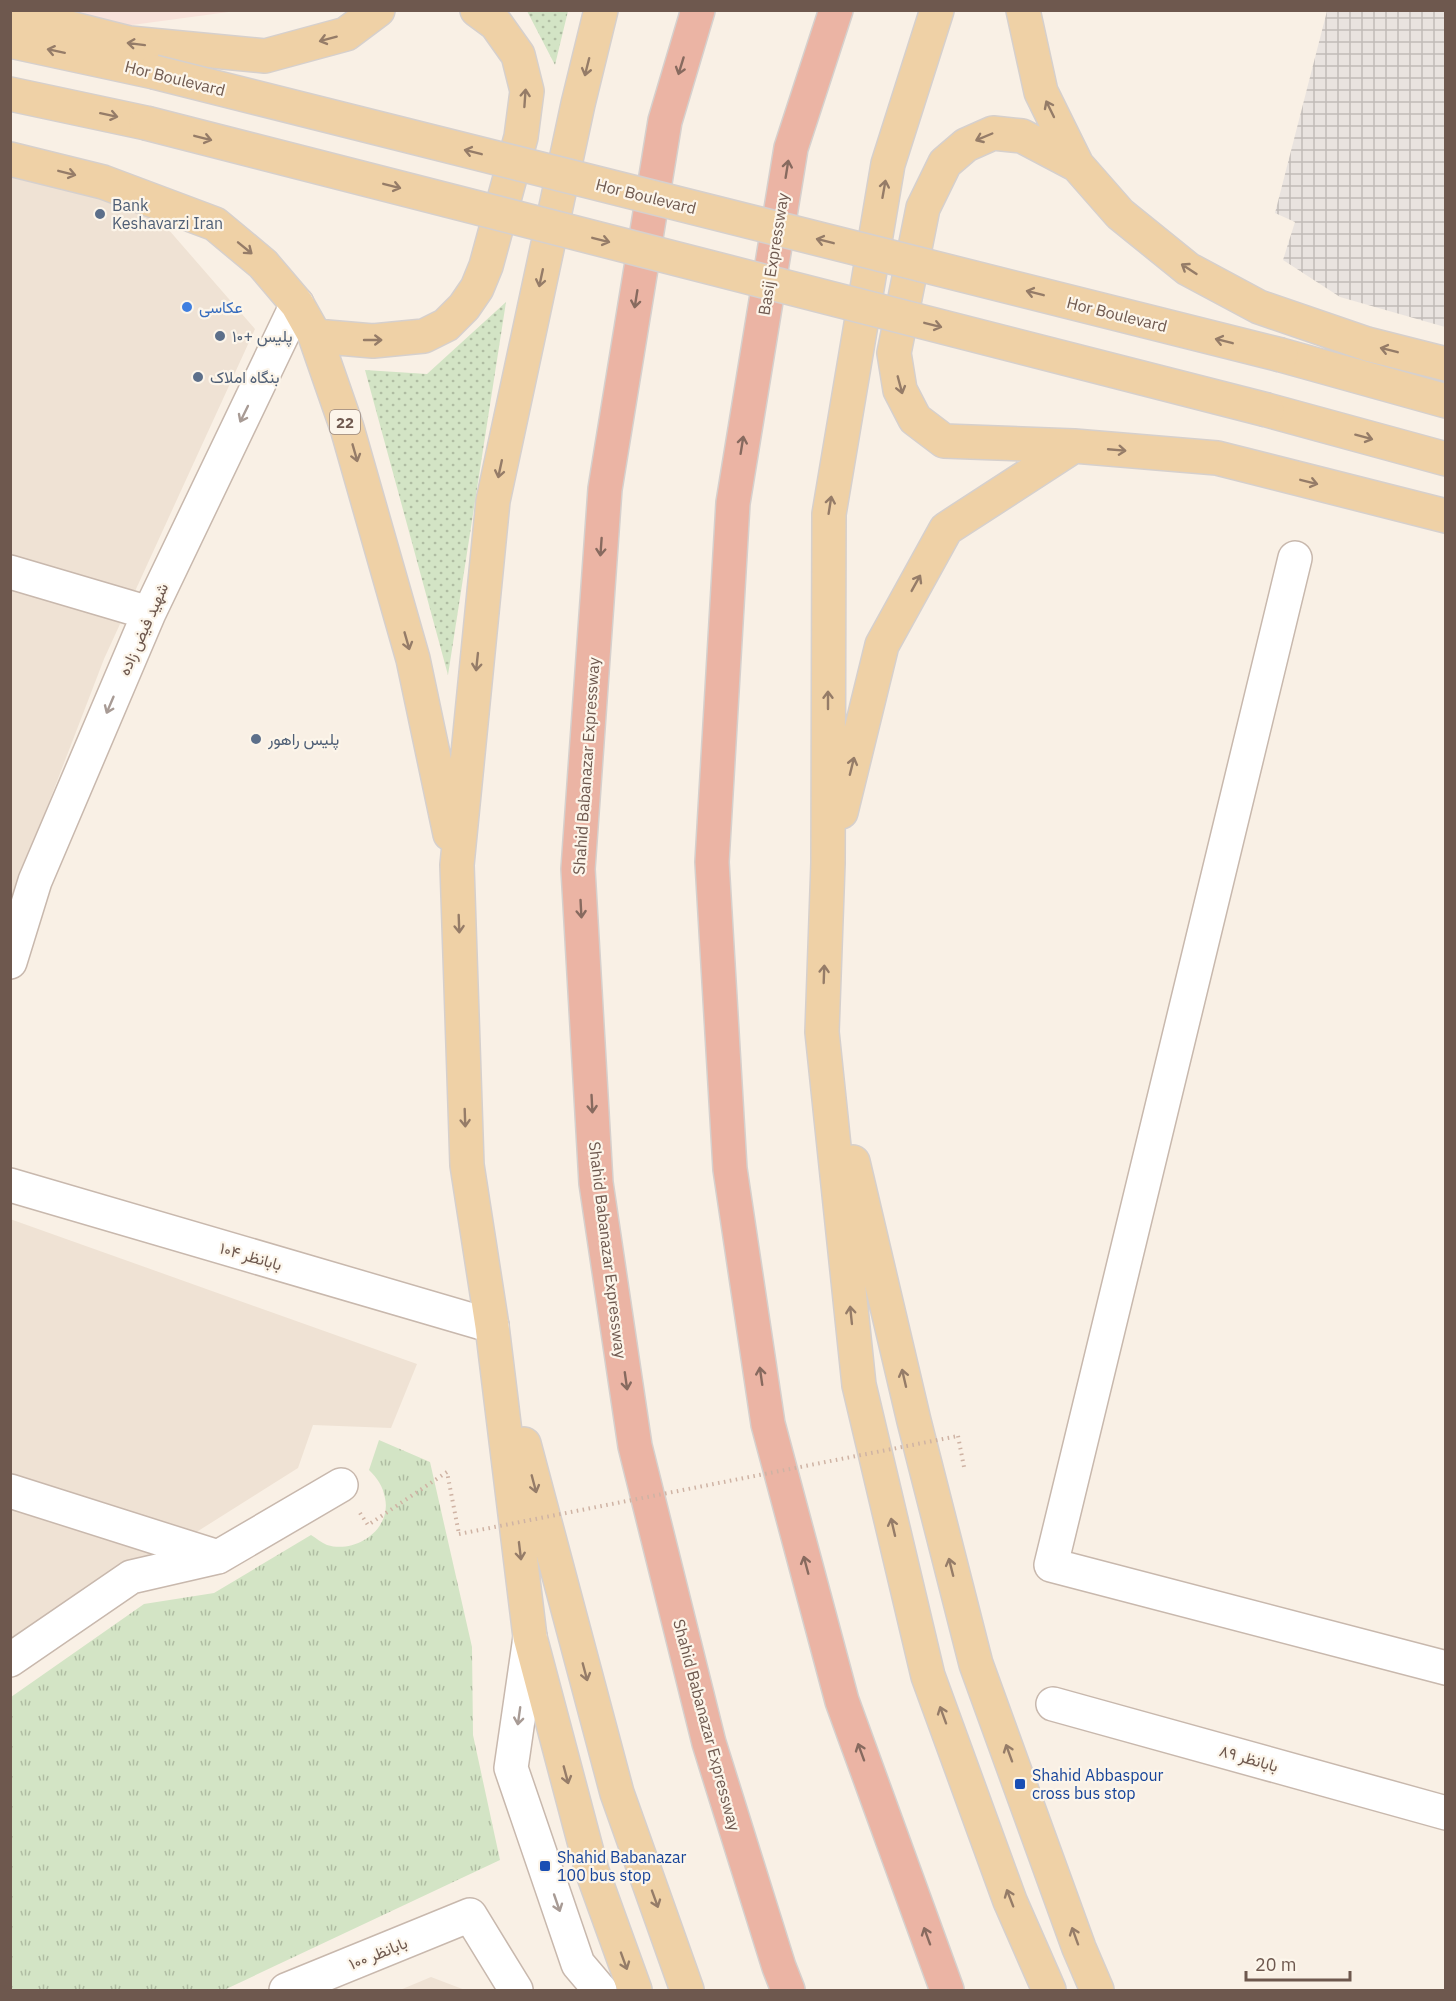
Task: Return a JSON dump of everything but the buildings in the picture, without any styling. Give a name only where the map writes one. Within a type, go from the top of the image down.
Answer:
[{"type":"highway","name":"Shahid Babanazar Expressway","points":[[698,10],[665,121],[605,489],[578,869],[596,1183],[635,1446],[709,1743],[778,1967],[788,1990]]},
{"type":"highway","name":"Basij Expressway","points":[[836,10],[790,148],[733,503],[712,862],[730,1169],[768,1424],[842,1701],[947,1990]]},
{"type":"main road","points":[[10,13],[129,43],[265,56],[346,34],[378,10]]},
{"type":"main road","points":[[315,336],[373,341],[424,336],[446,325],[465,307],[477,288],[486,266],[521,136],[527,91],[518,55],[496,24],[477,10]]},
{"type":"main road","points":[[601,10],[578,104],[493,501],[457,865],[467,1165],[492,1326],[530,1637],[592,1871],[634,1990]]},
{"type":"main road","points":[[937,10],[888,164],[829,514],[828,863],[822,1032],[859,1385],[928,1676],[1011,1901],[1049,1990]]},
{"type":"main road","points":[[1023,10],[1041,92],[1077,165],[1120,214],[1188,269],[1259,307],[1367,344],[1446,364]]},
{"type":"main road","name":"Hor Boulevard","points":[[10,41],[154,72],[1281,355],[1446,401]]},
{"type":"main road","points":[[10,94],[146,123],[1267,410],[1446,459]]},
{"type":"main road","points":[[1077,165],[1022,136],[993,133],[966,145],[945,163],[923,208],[894,353],[900,390],[915,419],[944,441],[1074,446],[1216,458],[1446,516]]},
{"type":"main road","name":"22","points":[[10,159],[103,182],[215,224],[263,264],[297,304],[315,336],[347,428],[413,659],[457,865]]},
{"type":"main road","points":[[828,863],[882,645],[946,529],[1074,446]]},
{"type":"main road","points":[[822,1032],[914,1421],[976,1664],[1075,1937],[1097,1990]]},
{"type":"main road","points":[[492,1326],[617,1793],[687,1990]]},
{"type":"street","name":"شهید فیض زاده","points":[[12,953],[23,875],[297,304]]},
{"type":"street","points":[[1295,558],[1051,1565],[1446,1668]]},
{"type":"street","points":[[10,572],[149,613]]},
{"type":"street","name":"بابانظر ۱۰۴","points":[[10,1185],[492,1326]]},
{"type":"street","points":[[10,1660],[131,1578],[218,1557],[341,1485]]},
{"type":"street","points":[[10,1491],[218,1557]]},
{"type":"street","points":[[530,1637],[511,1768],[578,1964],[600,1990]]},
{"type":"street","name":"بابانظر ۸۹","points":[[1053,1704],[1446,1813]]},
{"type":"street","name":"بابانظر ۱۰۰","points":[[286,1990],[470,1915],[516,1990]]},
{"type":"path","points":[[341,1485],[368,1525],[447,1472],[459,1534],[958,1436]]},
{"type":"shaded area","points":[[63,11],[236,11],[117,27]]},
{"type":"shaded area","points":[[1327,11],[1445,11],[1445,327],[1340,297],[1283,260],[1295,222],[1275,213]]},
{"type":"shaded area","points":[[11,162],[135,191],[255,329],[104,659],[11,901]]},
{"type":"shaded area","points":[[10,1219],[417,1364],[391,1428],[313,1425],[298,1468],[11,1649]]},
{"type":"shaded area","points":[[431,1977],[465,1990],[400,1990]]},
{"type":"green space","points":[[527,11],[568,11],[555,65]]},
{"type":"green space","points":[[506,302],[448,675],[365,370],[427,374]]},
{"type":"green space","points":[[379,1440],[430,1462],[472,1647],[473,1735],[500,1860],[224,1990],[11,1990],[11,1697],[144,1604],[214,1593],[311,1535],[327,1545],[338,1547],[349,1546],[370,1536],[383,1520],[386,1509],[383,1490],[369,1470]]},
{"type":"place","name":"Bank Keshavarzi Iran","points":[[100,214]]},
{"type":"place","name":"عکاسی","points":[[187,307]]},
{"type":"place","name":"پلیس +۱۰","points":[[220,336]]},
{"type":"place","name":"بنگاه املاک","points":[[198,377]]},
{"type":"place","name":"پلیس راهور","points":[[256,739]]},
{"type":"place","name":"Shahid Abbaspour cross bus stop","points":[[1020,1784]]},
{"type":"place","name":"Shahid Babanazar 100 bus stop","points":[[545,1866]]}]
